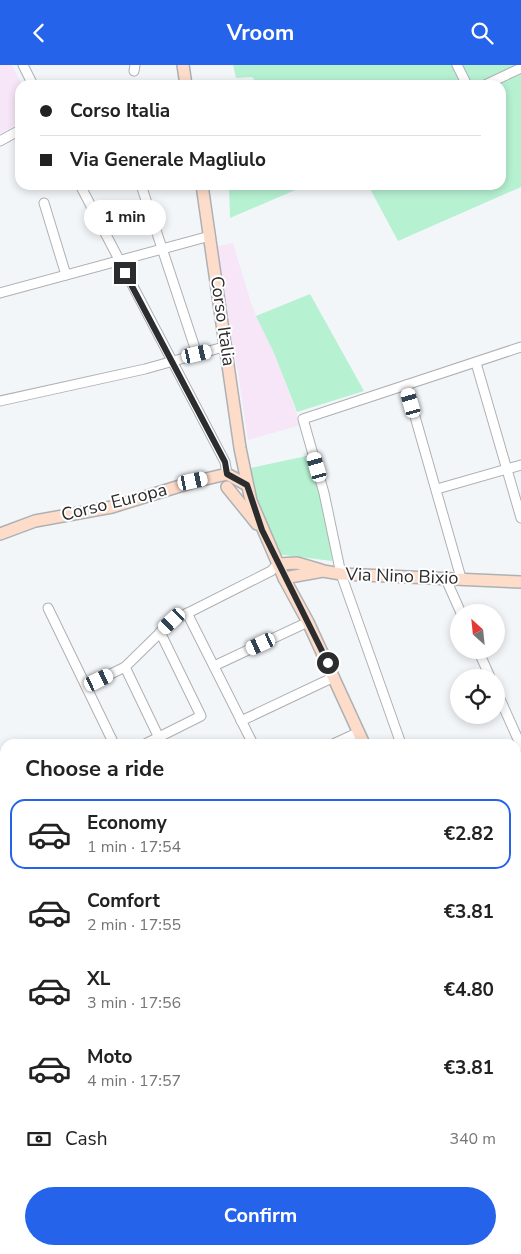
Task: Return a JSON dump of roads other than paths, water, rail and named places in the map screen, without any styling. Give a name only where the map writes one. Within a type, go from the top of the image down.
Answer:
[{"type":"street","points":[[23,65],[30,80]]},
{"type":"street","points":[[183,65],[185,80]]},
{"type":"street","points":[[457,65],[464,80]]},
{"type":"street","points":[[496,80],[521,68]]},
{"type":"street","points":[[0,141],[15,132]]},
{"type":"street","points":[[82,190],[118,261],[225,462],[227,474]]},
{"type":"street","points":[[143,190],[197,354]]},
{"type":"street","name":"Corso Italia","points":[[203,190],[247,485],[262,530],[284,578],[308,622],[362,739]]},
{"type":"street","points":[[44,203],[66,275]]},
{"type":"street","points":[[0,293],[210,236]]},
{"type":"street","points":[[0,401],[172,361],[227,346]]},
{"type":"street","points":[[399,739],[341,574],[324,493],[302,419],[521,347]]},
{"type":"street","points":[[476,363],[521,518]]},
{"type":"street","points":[[406,385],[461,578]]},
{"type":"street","points":[[227,474],[242,456]]},
{"type":"street","points":[[437,489],[521,465]]},
{"type":"street","points":[[211,477],[227,474],[247,485]]},
{"type":"street","points":[[211,477],[227,487],[262,530]]},
{"type":"street","name":"Corso Europa","points":[[0,534],[35,521],[112,507],[211,477]]},
{"type":"street","points":[[227,487],[238,489],[247,485]]},
{"type":"street","points":[[86,686],[125,667],[172,621],[271,571],[278,564],[297,563],[323,571]]},
{"type":"street","name":"Via Nino Bixio","points":[[284,578],[323,571],[341,574],[445,577],[521,582]]},
{"type":"street","points":[[445,577],[457,604]]},
{"type":"street","points":[[48,608],[112,739]]},
{"type":"street","points":[[187,613],[250,739]]},
{"type":"street","points":[[214,666],[308,622]]},
{"type":"street","points":[[160,632],[201,716],[163,739]]},
{"type":"street","points":[[125,667],[159,739]]},
{"type":"street","points":[[241,721],[334,677]]},
{"type":"street","points":[[505,710],[518,739]]},
{"type":"street","points":[[343,739],[359,731]]}]
